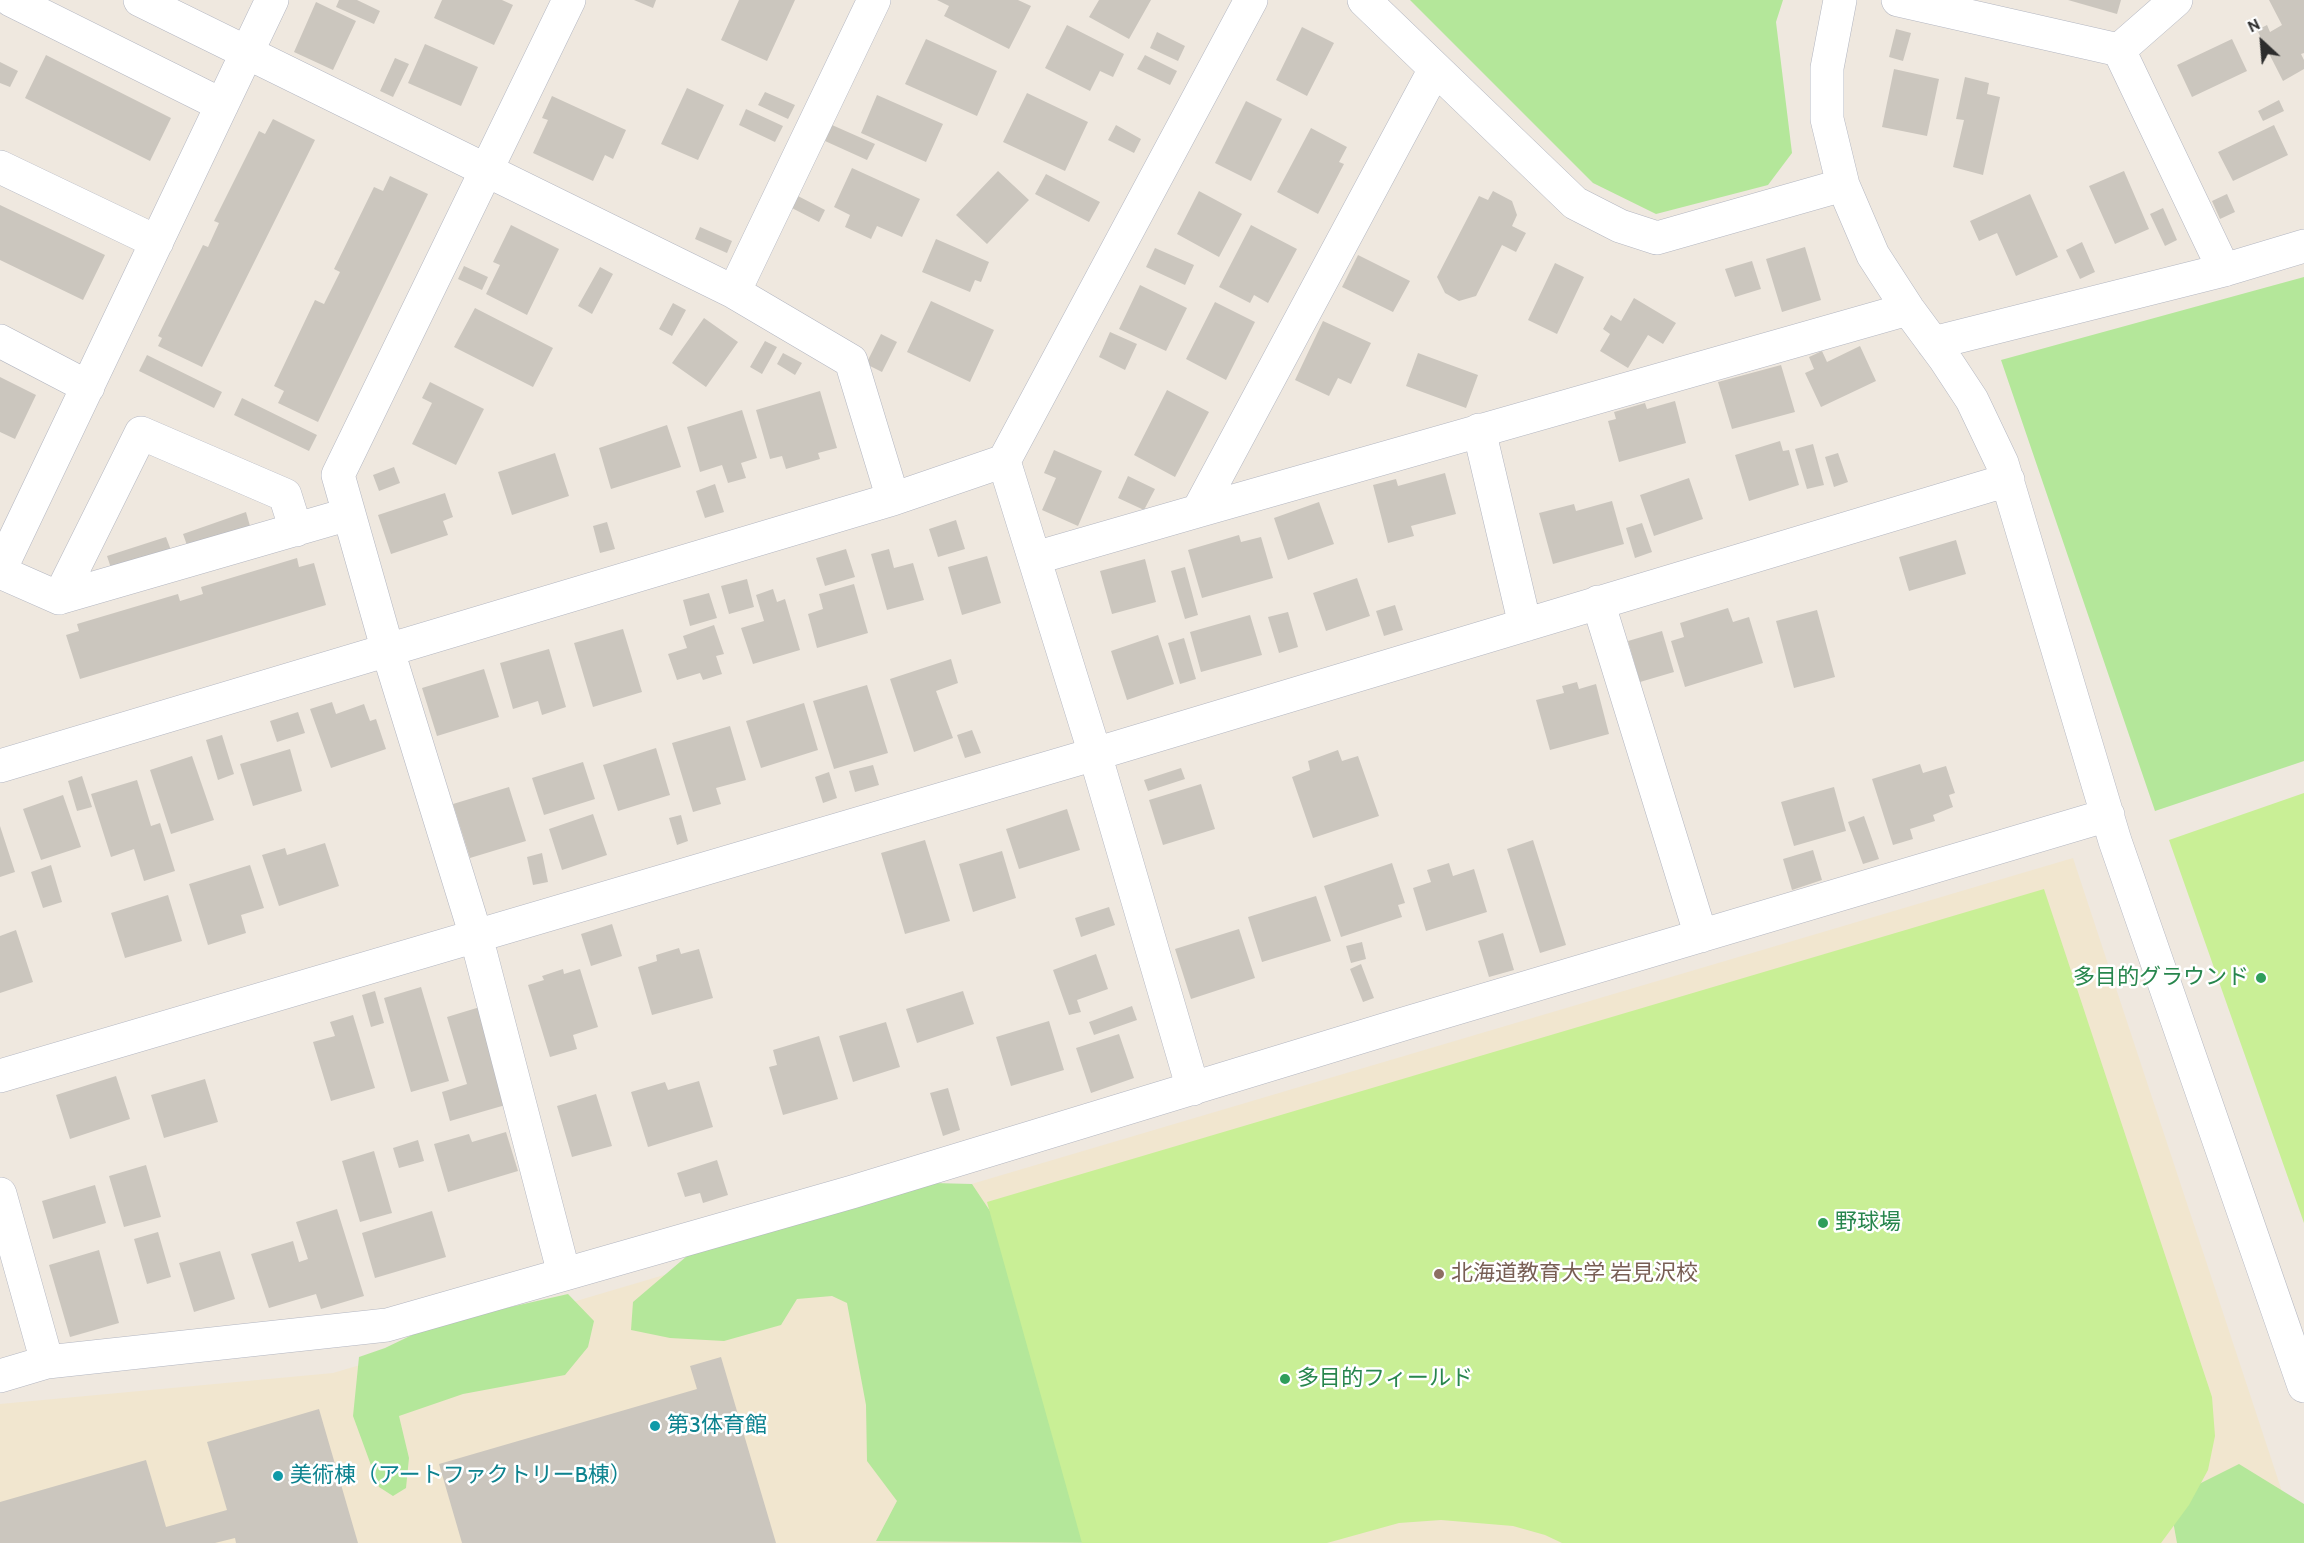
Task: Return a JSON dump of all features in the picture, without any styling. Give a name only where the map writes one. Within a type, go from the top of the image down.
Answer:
[{"type":"street","points":[[11,0],[222,105]]},
{"type":"street","points":[[140,0],[734,292],[851,361],[893,499]]},
{"type":"street","points":[[272,0],[0,571],[59,598],[349,514]]},
{"type":"street","points":[[564,1274],[476,936],[388,651],[338,475],[569,0]]},
{"type":"street","points":[[734,292],[874,0]]},
{"type":"street","points":[[0,766],[893,499],[1004,461],[1251,0]]},
{"type":"street","points":[[1364,0],[1575,203],[1620,226],[1657,238],[1843,185]]},
{"type":"street","points":[[1840,0],[1827,68],[1827,119],[1843,185],[1873,255],[1972,400],[2002,463],[2115,841],[2304,1386]]},
{"type":"street","points":[[1898,0],[2119,50]]},
{"type":"street","points":[[2119,50],[2176,0]]},
{"type":"street","points":[[2119,50],[2224,270]]},
{"type":"street","points":[[1198,511],[1435,69]]},
{"type":"street","points":[[0,167],[157,242]]},
{"type":"street","points":[[1933,343],[2224,270],[2304,246]]},
{"type":"street","points":[[1035,558],[1908,309]]},
{"type":"street","points":[[0,341],[88,387]]},
{"type":"street","points":[[1479,430],[1524,625]]},
{"type":"street","points":[[59,598],[141,434],[285,495],[296,530]]},
{"type":"street","points":[[1004,461],[1095,754],[1193,1089]]},
{"type":"street","points":[[0,1076],[1095,754],[2008,480]]},
{"type":"street","points":[[1598,602],[1701,936]]},
{"type":"street","points":[[0,1376],[47,1362],[387,1325],[852,1192],[2108,815]]},
{"type":"street","points":[[0,1194],[47,1362]]},
{"type":"shaded area","name":"北海道教育大学 岩見沢校","points":[[2073,858],[2299,1543],[0,1543],[0,1404],[333,1373]]},
{"type":"green space","points":[[1410,0],[1783,0],[1776,22],[1792,153],[1768,185],[1656,214],[1593,183]]},
{"type":"green space","points":[[2304,277],[2304,761],[2155,811],[2001,360]]},
{"type":"green space","name":"多目的グラウンド","points":[[2304,793],[2304,1223],[2169,840]]},
{"type":"green space","name":"野球場","points":[[2044,889],[2212,1397],[2215,1436],[2208,1470],[2189,1505],[2161,1543],[1562,1543],[1545,1535],[1513,1526],[1441,1520],[1399,1523],[1327,1543],[1082,1543],[987,1202]]},
{"type":"green space","points":[[933,1183],[972,1184],[1036,1280],[1117,1543],[876,1541],[897,1501],[867,1461],[866,1405],[847,1303],[832,1296],[797,1299],[781,1325],[724,1341],[670,1338],[631,1330],[633,1302],[687,1256]]},
{"type":"green space","points":[[568,1294],[594,1321],[588,1347],[565,1375],[463,1394],[399,1416],[409,1458],[406,1488],[393,1496],[379,1487],[353,1416],[359,1357],[385,1348],[435,1324]]},
{"type":"green space","points":[[2239,1464],[2304,1504],[2304,1543],[2177,1543],[2169,1499]]},
{"type":"building","points":[[339,0],[357,0],[380,11],[374,24],[336,7]]},
{"type":"building","points":[[442,0],[502,0],[513,5],[494,45],[434,18]]},
{"type":"building","points":[[634,0],[656,0],[653,8]]},
{"type":"building","points":[[739,0],[795,0],[767,61],[721,40]]},
{"type":"building","points":[[937,0],[1018,0],[1031,6],[1009,49],[944,16],[949,6]]},
{"type":"building","points":[[1099,0],[1151,0],[1129,39],[1089,17]]},
{"type":"building","points":[[2068,0],[2121,0],[2117,14]]},
{"type":"building","points":[[2269,0],[2304,0],[2304,53],[2301,54],[2304,69],[2283,81],[2257,30],[2267,25],[2270,32],[2282,25]]},
{"type":"building","points":[[316,2],[356,21],[333,70],[294,52]]},
{"type":"building","points":[[1067,25],[1124,54],[1113,77],[1100,71],[1090,91],[1045,68]]},
{"type":"building","points":[[1302,27],[1334,43],[1307,96],[1276,80]]},
{"type":"building","points":[[1896,29],[1911,33],[1903,61],[1889,57]]},
{"type":"building","points":[[1157,32],[1185,46],[1178,61],[1150,48]]},
{"type":"building","points":[[926,39],[997,71],[977,116],[905,84]]},
{"type":"building","points":[[2232,39],[2247,71],[2192,97],[2177,65]]},
{"type":"building","points":[[425,44],[478,67],[461,106],[408,83]]},
{"type":"building","points":[[46,55],[171,118],[150,161],[25,98]]},
{"type":"building","points":[[1145,55],[1177,71],[1170,85],[1137,69]]},
{"type":"building","points":[[395,58],[409,64],[393,97],[380,91]]},
{"type":"building","points":[[0,62],[18,71],[10,87],[0,83]]},
{"type":"building","points":[[1894,69],[1939,79],[1927,136],[1882,127]]},
{"type":"building","points":[[1965,77],[1989,83],[1987,94],[2000,97],[1983,175],[1953,167],[1964,120],[1956,119]]},
{"type":"building","points":[[687,88],[724,105],[698,160],[661,144]]},
{"type":"building","points":[[765,92],[795,105],[788,119],[758,105]]},
{"type":"building","points":[[1027,93],[1088,122],[1065,171],[1003,142]]},
{"type":"building","points":[[877,95],[943,124],[926,162],[861,133]]},
{"type":"building","points":[[552,96],[626,130],[613,159],[605,155],[593,181],[533,153],[548,120],[542,118]]},
{"type":"building","points":[[2279,100],[2284,111],[2263,121],[2258,111]]},
{"type":"building","points":[[1246,101],[1282,119],[1251,181],[1215,163]]},
{"type":"building","points":[[746,109],[783,126],[775,142],[739,125]]},
{"type":"building","points":[[273,119],[315,140],[202,367],[158,346],[162,338],[158,336],[203,245],[208,247],[219,223],[214,221],[259,131],[265,134]]},
{"type":"building","points":[[832,125],[875,144],[867,160],[825,141]]},
{"type":"building","points":[[1116,125],[1141,139],[1134,153],[1108,140]]},
{"type":"building","points":[[2274,125],[2288,155],[2233,181],[2218,152]]},
{"type":"building","points":[[1311,128],[1347,147],[1339,162],[1344,164],[1318,214],[1277,192]]},
{"type":"building","points":[[852,168],[920,199],[902,237],[877,226],[871,239],[845,227],[850,215],[834,207]]},
{"type":"building","points":[[998,171],[1029,200],[987,244],[956,215]]},
{"type":"building","points":[[2124,171],[2149,229],[2115,244],[2089,186]]},
{"type":"building","points":[[1046,174],[1100,202],[1089,222],[1035,194]]},
{"type":"building","points":[[390,176],[428,194],[318,422],[278,403],[284,391],[274,386],[315,300],[324,304],[340,272],[334,269],[374,187],[383,191]]},
{"type":"building","points":[[1199,191],[1242,214],[1219,257],[1177,234]]},
{"type":"building","points":[[1493,191],[1512,201],[1517,215],[1512,226],[1526,233],[1516,252],[1502,245],[1476,296],[1459,301],[1445,293],[1437,277],[1479,196],[1488,200]]},
{"type":"building","points":[[2030,194],[2058,257],[2016,276],[1997,233],[1979,241],[1970,221]]},
{"type":"building","points":[[2227,194],[2235,212],[2220,219],[2212,201]]},
{"type":"building","points":[[796,195],[825,210],[819,222],[790,207]]},
{"type":"building","points":[[0,205],[105,255],[83,300],[0,260]]},
{"type":"building","points":[[2163,208],[2177,240],[2165,246],[2150,214]]},
{"type":"building","points":[[511,225],[559,249],[527,315],[486,294],[500,265],[493,262]]},
{"type":"building","points":[[1251,225],[1297,249],[1268,303],[1254,295],[1250,303],[1219,287]]},
{"type":"building","points":[[700,227],[732,241],[727,253],[695,239]]},
{"type":"building","points":[[936,239],[989,262],[981,282],[975,280],[970,292],[922,272]]},
{"type":"building","points":[[2082,242],[2095,272],[2080,279],[2066,250]]},
{"type":"building","points":[[1805,247],[1821,300],[1782,312],[1766,259]]},
{"type":"building","points":[[1155,248],[1194,265],[1185,285],[1146,267]]},
{"type":"building","points":[[1358,255],[1410,281],[1393,312],[1342,287]]},
{"type":"building","points":[[1752,261],[1761,289],[1735,297],[1725,269]]},
{"type":"building","points":[[1555,263],[1584,277],[1557,334],[1528,320]]},
{"type":"building","points":[[464,266],[488,277],[482,290],[458,279]]},
{"type":"building","points":[[600,267],[613,274],[592,314],[578,306]]},
{"type":"building","points":[[1140,285],[1187,308],[1166,351],[1119,329]]},
{"type":"building","points":[[1634,298],[1676,323],[1663,344],[1648,335],[1628,368],[1600,351],[1610,334],[1603,329],[1611,315],[1621,321]]},
{"type":"building","points":[[931,301],[994,330],[970,382],[907,352]]},
{"type":"building","points":[[1215,302],[1255,322],[1226,380],[1186,359]]},
{"type":"building","points":[[673,303],[686,310],[672,336],[659,329]]},
{"type":"building","points":[[475,308],[553,348],[533,387],[454,347]]},
{"type":"building","points":[[704,318],[738,342],[706,387],[672,363]]},
{"type":"building","points":[[1323,321],[1371,343],[1351,384],[1338,378],[1329,396],[1295,380]]},
{"type":"building","points":[[1110,332],[1137,344],[1125,370],[1099,357]]},
{"type":"building","points":[[881,334],[897,342],[882,372],[866,364]]},
{"type":"building","points":[[765,341],[777,347],[762,374],[750,367]]},
{"type":"building","points":[[1860,346],[1876,381],[1821,407],[1805,373],[1814,369],[1809,357],[1822,351],[1827,362]]},
{"type":"building","points":[[783,353],[802,363],[795,375],[777,364]]},
{"type":"building","points":[[1418,353],[1478,375],[1466,408],[1406,386]]},
{"type":"building","points":[[147,355],[222,392],[214,408],[139,371]]},
{"type":"building","points":[[1781,365],[1795,412],[1732,429],[1718,382]]},
{"type":"building","points":[[0,377],[36,395],[15,439],[0,432]]},
{"type":"building","points":[[430,382],[484,409],[456,465],[412,444],[432,403],[422,398]]},
{"type":"building","points":[[1167,390],[1209,412],[1175,477],[1134,455]]},
{"type":"building","points":[[820,391],[837,448],[818,453],[820,459],[786,469],[782,456],[770,459],[756,410]]},
{"type":"building","points":[[242,398],[317,435],[309,451],[234,415]]},
{"type":"building","points":[[1675,401],[1686,443],[1619,462],[1608,421],[1616,419],[1614,412],[1645,403],[1647,409]]},
{"type":"building","points":[[742,410],[757,458],[741,463],[746,478],[728,483],[722,465],[700,472],[687,427]]},
{"type":"building","points":[[667,425],[681,467],[611,489],[599,448]]},
{"type":"building","points":[[1780,441],[1783,451],[1789,450],[1799,485],[1749,501],[1735,455]]},
{"type":"building","points":[[1813,444],[1824,485],[1807,489],[1795,449]]},
{"type":"building","points":[[1054,450],[1102,471],[1078,526],[1042,510],[1056,478],[1044,473]]},
{"type":"building","points":[[555,453],[569,496],[512,515],[498,472]]},
{"type":"building","points":[[1838,453],[1848,482],[1834,487],[1825,457]]},
{"type":"building","points":[[394,467],[400,483],[379,491],[373,475]]},
{"type":"building","points":[[1445,473],[1456,514],[1411,526],[1414,536],[1388,543],[1373,485],[1396,479],[1398,486]]},
{"type":"building","points":[[1128,476],[1155,489],[1144,510],[1118,498]]},
{"type":"building","points":[[1689,478],[1703,519],[1654,536],[1640,495]]},
{"type":"building","points":[[715,484],[724,512],[705,518],[696,491]]},
{"type":"building","points":[[445,493],[453,517],[443,521],[448,535],[391,554],[378,515]]},
{"type":"building","points":[[1612,501],[1624,544],[1553,564],[1539,513],[1574,504],[1576,511]]},
{"type":"building","points":[[1319,502],[1334,544],[1288,560],[1274,518]]},
{"type":"building","points":[[246,512],[250,526],[188,548],[183,534]]},
{"type":"building","points":[[956,520],[965,549],[938,557],[929,529]]},
{"type":"building","points":[[607,522],[615,549],[600,553],[593,526]]},
{"type":"building","points":[[1642,523],[1652,552],[1635,558],[1626,528]]},
{"type":"building","points":[[1239,535],[1241,542],[1261,537],[1273,578],[1202,598],[1188,550]]},
{"type":"building","points":[[166,537],[172,553],[112,571],[107,556]]},
{"type":"building","points":[[1956,540],[1966,574],[1909,591],[1899,557]]},
{"type":"building","points":[[846,549],[855,577],[825,586],[816,558]]},
{"type":"building","points":[[889,549],[894,568],[913,563],[924,600],[887,610],[871,554]]},
{"type":"building","points":[[987,556],[1001,603],[962,615],[948,567]]},
{"type":"building","points":[[297,558],[299,567],[314,563],[326,605],[80,679],[66,635],[79,631],[77,624],[178,594],[180,601],[203,594],[201,587]]},
{"type":"building","points":[[1145,559],[1156,602],[1112,614],[1100,571]]},
{"type":"building","points":[[1185,567],[1198,615],[1185,619],[1171,571]]},
{"type":"building","points":[[1357,578],[1370,616],[1326,631],[1313,593]]},
{"type":"building","points":[[747,579],[754,607],[729,614],[721,586]]},
{"type":"building","points":[[854,584],[868,633],[817,648],[808,614],[823,609],[819,594]]},
{"type":"building","points":[[773,589],[777,602],[785,599],[800,650],[753,664],[741,628],[764,621],[756,595]]},
{"type":"building","points":[[709,593],[717,618],[690,626],[683,600]]},
{"type":"building","points":[[1395,605],[1403,630],[1384,636],[1376,611]]},
{"type":"building","points":[[1728,608],[1733,622],[1749,617],[1763,663],[1685,687],[1671,641],[1684,637],[1680,623]]},
{"type":"building","points":[[1817,610],[1835,677],[1794,688],[1776,621]]},
{"type":"building","points":[[1288,612],[1298,647],[1279,653],[1268,617]]},
{"type":"building","points":[[1250,615],[1262,655],[1201,672],[1190,632]]},
{"type":"building","points":[[714,625],[724,654],[716,656],[722,674],[703,680],[700,673],[677,680],[668,654],[687,648],[683,636]]},
{"type":"building","points":[[623,629],[642,692],[593,707],[574,643]]},
{"type":"building","points":[[1662,631],[1674,672],[1640,682],[1628,641]]},
{"type":"building","points":[[1158,635],[1174,684],[1127,700],[1111,651]]},
{"type":"building","points":[[1184,638],[1196,679],[1180,684],[1168,643]]},
{"type":"building","points":[[549,649],[566,707],[542,715],[538,701],[513,709],[500,663]]},
{"type":"building","points":[[951,659],[958,683],[936,691],[953,738],[914,752],[890,679]]},
{"type":"building","points":[[484,669],[499,717],[437,736],[422,688]]},
{"type":"building","points":[[1577,682],[1579,689],[1596,684],[1609,734],[1550,750],[1536,700],[1564,693],[1562,686]]},
{"type":"building","points":[[867,685],[888,753],[834,769],[813,701]]},
{"type":"building","points":[[332,702],[336,714],[364,704],[370,721],[376,719],[386,749],[331,768],[310,709]]},
{"type":"building","points":[[804,703],[818,750],[761,768],[746,721]]},
{"type":"building","points":[[298,712],[305,733],[277,742],[270,721]]},
{"type":"building","points":[[730,726],[746,780],[716,788],[721,804],[693,812],[672,743]]},
{"type":"building","points":[[972,730],[981,753],[965,758],[957,735]]},
{"type":"building","points":[[222,735],[234,774],[218,780],[206,740]]},
{"type":"building","points":[[656,748],[670,795],[618,811],[603,765]]},
{"type":"building","points":[[290,749],[302,791],[253,806],[240,764]]},
{"type":"building","points":[[1338,750],[1342,761],[1358,756],[1379,816],[1313,838],[1292,777],[1310,770],[1308,761]]},
{"type":"building","points":[[192,756],[214,820],[171,834],[150,770]]},
{"type":"building","points":[[583,762],[595,799],[544,815],[532,778]]},
{"type":"building","points":[[1920,764],[1923,773],[1946,766],[1955,793],[1949,795],[1953,807],[1933,815],[1935,821],[1910,829],[1913,839],[1893,845],[1872,779]]},
{"type":"building","points":[[873,765],[879,785],[855,792],[849,771]]},
{"type":"building","points":[[1181,768],[1185,779],[1148,791],[1144,780]]},
{"type":"building","points":[[829,772],[837,798],[823,803],[815,777]]},
{"type":"building","points":[[82,776],[92,807],[77,811],[68,781]]},
{"type":"building","points":[[137,780],[151,826],[160,823],[175,871],[144,881],[134,849],[111,857],[91,794]]},
{"type":"building","points":[[1201,784],[1215,829],[1163,845],[1149,800]]},
{"type":"building","points":[[509,787],[526,841],[470,858],[453,804]]},
{"type":"building","points":[[1834,787],[1846,831],[1794,846],[1781,802]]},
{"type":"building","points":[[63,795],[81,847],[41,860],[23,809]]},
{"type":"building","points":[[1067,809],[1080,850],[1019,869],[1006,829]]},
{"type":"building","points":[[593,814],[607,855],[562,870],[549,829]]},
{"type":"building","points":[[681,815],[688,841],[677,845],[669,818]]},
{"type":"building","points":[[1864,816],[1879,859],[1863,864],[1848,822]]},
{"type":"building","points":[[0,826],[15,872],[0,877]]},
{"type":"building","points":[[925,840],[950,921],[905,934],[881,853]]},
{"type":"building","points":[[1533,840],[1566,945],[1540,953],[1507,849]]},
{"type":"building","points":[[325,843],[339,886],[279,906],[262,855],[285,848],[287,855]]},
{"type":"building","points":[[1813,850],[1822,880],[1792,890],[1783,859]]},
{"type":"building","points":[[1002,851],[1016,898],[973,912],[959,864]]},
{"type":"building","points":[[542,853],[548,882],[533,885],[527,857]]},
{"type":"building","points":[[1392,863],[1405,903],[1398,905],[1402,917],[1341,937],[1324,886]]},
{"type":"building","points":[[1449,863],[1453,876],[1474,869],[1487,912],[1426,931],[1413,888],[1431,882],[1427,870]]},
{"type":"building","points":[[51,865],[62,902],[43,908],[31,872]]},
{"type":"building","points":[[250,865],[264,908],[241,915],[246,933],[208,945],[189,884]]},
{"type":"building","points":[[168,895],[182,941],[125,958],[111,913]]},
{"type":"building","points":[[1316,896],[1331,941],[1262,962],[1248,917]]},
{"type":"building","points":[[1109,907],[1115,925],[1081,937],[1075,918]]},
{"type":"building","points":[[612,924],[622,956],[591,966],[581,934]]},
{"type":"building","points":[[1239,929],[1255,978],[1191,999],[1175,949]]},
{"type":"building","points":[[16,930],[33,982],[0,993],[0,936]]},
{"type":"building","points":[[1503,933],[1514,970],[1489,977],[1478,941]]},
{"type":"building","points":[[1362,942],[1366,959],[1351,963],[1346,946]]},
{"type":"building","points":[[679,948],[681,954],[699,949],[713,998],[652,1015],[638,967],[657,961],[656,955]]},
{"type":"building","points":[[1096,954],[1108,989],[1077,1000],[1081,1012],[1069,1015],[1053,970]]},
{"type":"building","points":[[1361,964],[1374,998],[1363,1002],[1350,969]]},
{"type":"building","points":[[563,969],[564,974],[580,969],[598,1027],[573,1035],[577,1049],[550,1057],[528,985],[544,980],[542,976]]},
{"type":"building","points":[[421,987],[449,1081],[411,1092],[384,998]]},
{"type":"building","points":[[375,991],[384,1023],[371,1027],[362,995]]},
{"type":"building","points":[[963,991],[974,1024],[917,1043],[906,1009]]},
{"type":"building","points":[[1132,1006],[1137,1020],[1094,1035],[1089,1022]]},
{"type":"building","points":[[480,1007],[509,1104],[450,1121],[442,1092],[467,1084],[447,1017]]},
{"type":"building","points":[[353,1015],[375,1088],[331,1101],[313,1042],[335,1036],[330,1022]]},
{"type":"building","points":[[1049,1021],[1064,1070],[1011,1086],[996,1037]]},
{"type":"building","points":[[886,1022],[900,1067],[853,1082],[839,1036]]},
{"type":"building","points":[[1119,1034],[1134,1078],[1091,1093],[1076,1048]]},
{"type":"building","points":[[819,1036],[838,1099],[783,1115],[769,1067],[777,1065],[773,1050]]},
{"type":"building","points":[[116,1076],[130,1119],[70,1139],[56,1095]]},
{"type":"building","points":[[205,1079],[218,1122],[164,1138],[151,1095]]},
{"type":"building","points":[[699,1081],[713,1127],[648,1147],[631,1092],[665,1082],[668,1090]]},
{"type":"building","points":[[948,1088],[960,1130],[943,1136],[930,1093]]},
{"type":"building","points":[[596,1094],[612,1146],[572,1157],[557,1106]]},
{"type":"building","points":[[506,1132],[518,1171],[448,1192],[434,1144],[469,1134],[472,1142]]},
{"type":"building","points":[[418,1140],[424,1161],[399,1168],[393,1148]]},
{"type":"building","points":[[374,1151],[392,1213],[360,1222],[342,1161]]},
{"type":"building","points":[[717,1160],[728,1195],[703,1203],[700,1193],[685,1197],[677,1173]]},
{"type":"building","points":[[146,1165],[161,1217],[124,1227],[109,1176]]},
{"type":"building","points":[[95,1185],[106,1223],[53,1239],[42,1201]]},
{"type":"building","points":[[337,1209],[364,1296],[321,1309],[316,1294],[269,1308],[251,1254],[293,1241],[299,1262],[308,1259],[296,1222]]},
{"type":"building","points":[[432,1211],[446,1257],[375,1278],[362,1233]]},
{"type":"building","points":[[158,1232],[171,1277],[147,1284],[134,1239]]},
{"type":"building","points":[[99,1250],[119,1323],[70,1337],[49,1265]]},
{"type":"building","points":[[220,1251],[235,1299],[194,1312],[179,1263]]},
{"type":"building","name":"第3体育館","points":[[721,1357],[776,1543],[462,1543],[439,1464],[697,1389],[690,1366]]},
{"type":"building","points":[[319,1409],[358,1543],[236,1543],[235,1538],[215,1543],[0,1543],[0,1502],[146,1460],[166,1527],[227,1510],[207,1442]]},
{"type":"place","name":"多目的グラウンド","points":[[2261,978]]},
{"type":"place","name":"野球場","points":[[1823,1223]]},
{"type":"place","name":"北海道教育大学 岩見沢校","points":[[1439,1274]]},
{"type":"place","name":"多目的フィールド","points":[[1285,1379]]},
{"type":"place","name":"第3体育館","points":[[655,1426]]},
{"type":"place","name":"美術棟（アートファクトリーB棟）","points":[[278,1476]]}]
